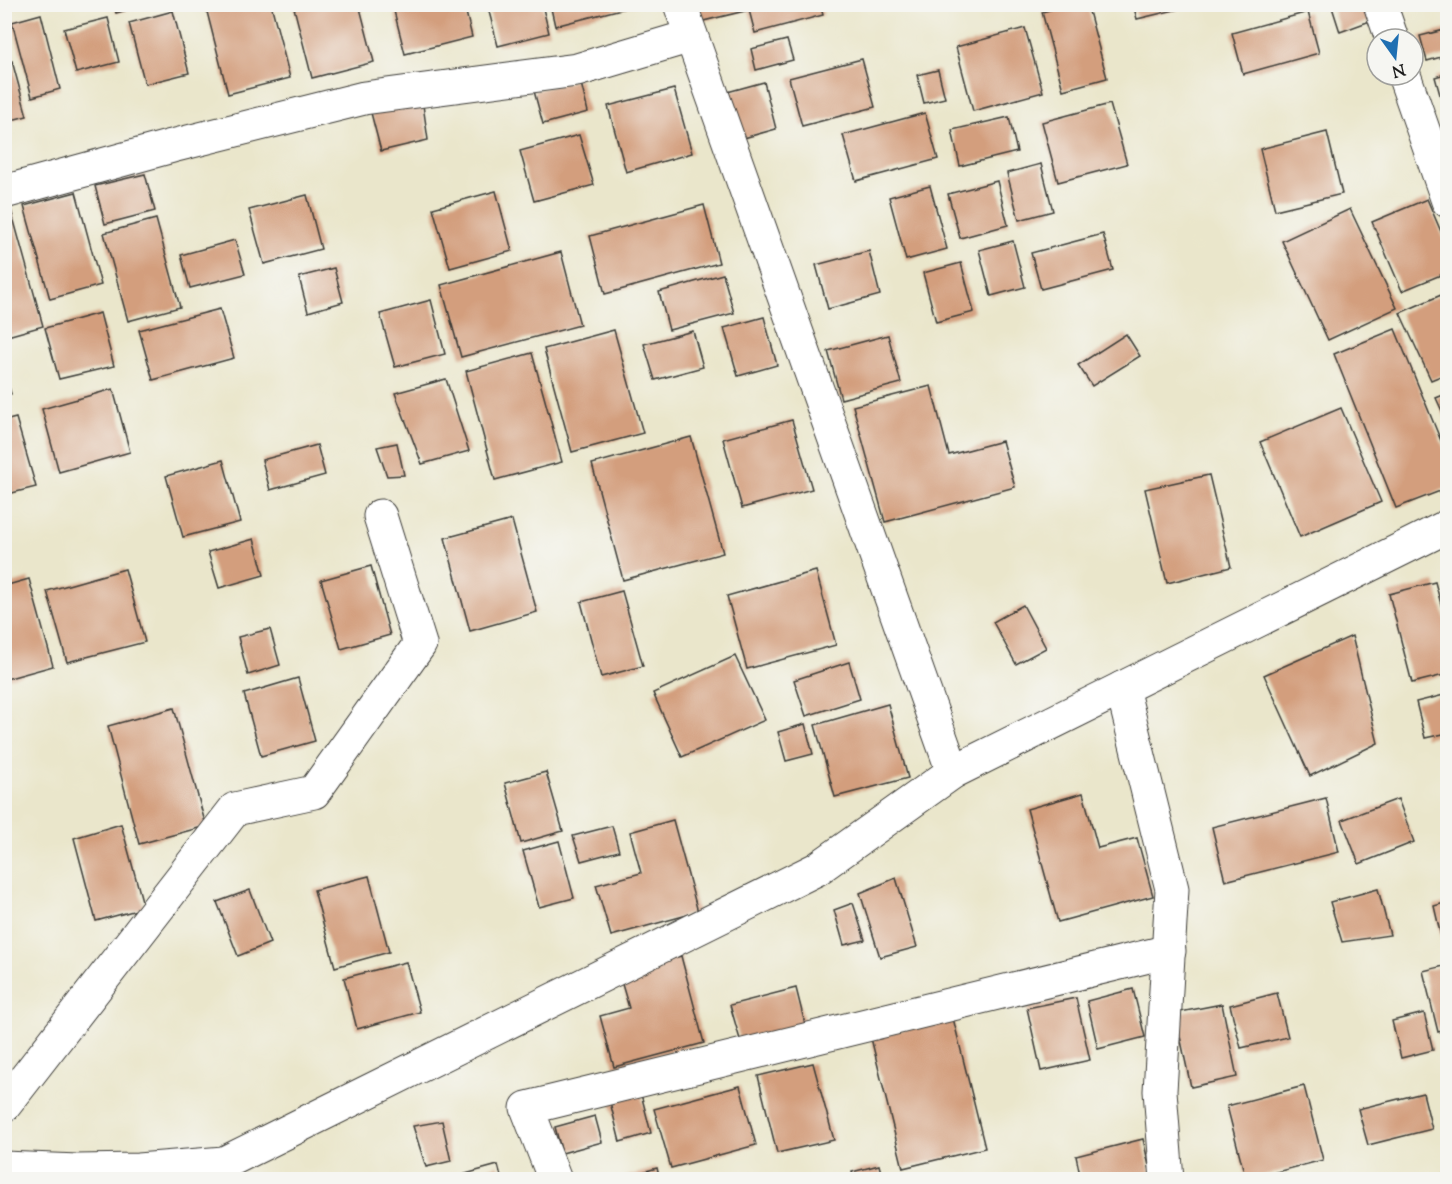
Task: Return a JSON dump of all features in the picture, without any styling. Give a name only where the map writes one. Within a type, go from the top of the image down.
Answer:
[{"type":"street","points":[[680,4],[953,772]]},
{"type":"street","points":[[1380,4],[1388,27]]},
{"type":"street","points":[[4,192],[172,146],[364,98],[577,70],[691,36]]},
{"type":"street","points":[[1408,87],[1448,201]]},
{"type":"street","points":[[4,1106],[235,810],[314,792],[420,644],[380,516]]},
{"type":"street","points":[[4,1168],[78,1171],[138,1170],[224,1163],[818,869],[953,772],[1448,526]]},
{"type":"street","points":[[1122,688],[1172,889],[1160,1091],[1167,1179]]},
{"type":"street","points":[[555,1179],[527,1108],[1169,951]]},
{"type":"building","points":[[113,4],[145,4],[145,5],[116,13]]},
{"type":"building","points":[[205,4],[271,4],[290,78],[228,94]]},
{"type":"building","points":[[293,4],[359,4],[374,62],[312,78]]},
{"type":"building","points":[[402,4],[464,4],[472,37],[405,54],[393,7]]},
{"type":"building","points":[[487,4],[542,4],[549,33],[498,46]]},
{"type":"building","points":[[550,4],[637,4],[637,5],[555,26]]},
{"type":"building","points":[[690,4],[820,4],[823,15],[755,33],[749,10],[695,23]]},
{"type":"building","points":[[1071,4],[1087,4],[1107,78],[1063,90],[1042,12]]},
{"type":"building","points":[[1133,4],[1178,4],[1179,9],[1137,19]]},
{"type":"building","points":[[1331,4],[1364,4],[1370,21],[1340,32]]},
{"type":"building","points":[[173,11],[189,73],[145,84],[129,23]]},
{"type":"building","points":[[1308,12],[1319,53],[1243,74],[1232,33]]},
{"type":"building","points":[[41,14],[60,89],[32,97],[12,22]]},
{"type":"building","points":[[108,18],[119,62],[76,73],[64,29]]},
{"type":"building","points":[[1025,28],[1043,92],[973,111],[956,47]]},
{"type":"building","points":[[1448,29],[1448,55],[1427,61],[1425,35]]},
{"type":"building","points":[[787,40],[793,60],[756,70],[751,49]]},
{"type":"building","points":[[862,59],[875,107],[802,126],[789,78]]},
{"type":"building","points":[[12,61],[27,116],[4,122],[4,63]]},
{"type":"building","points":[[938,70],[945,98],[924,103],[917,75]]},
{"type":"building","points":[[1448,73],[1448,115],[1446,116],[1435,77]]},
{"type":"building","points":[[580,79],[588,112],[543,124],[534,91]]},
{"type":"building","points":[[764,82],[776,129],[733,141],[720,94]]},
{"type":"building","points":[[674,89],[692,153],[626,172],[608,106]]},
{"type":"building","points":[[422,98],[428,140],[381,151],[370,109]]},
{"type":"building","points":[[1110,104],[1127,164],[1058,182],[1042,122]]},
{"type":"building","points":[[925,113],[938,159],[856,181],[843,135]]},
{"type":"building","points":[[1009,117],[1017,152],[960,166],[952,130]]},
{"type":"building","points":[[1327,132],[1342,194],[1275,210],[1260,149]]},
{"type":"building","points":[[579,135],[594,185],[534,201],[520,151]]},
{"type":"building","points":[[1041,164],[1053,211],[1019,220],[1007,173]]},
{"type":"building","points":[[145,174],[155,211],[105,224],[95,186]]},
{"type":"building","points":[[997,181],[1008,225],[960,238],[948,194]]},
{"type":"building","points":[[930,186],[947,249],[906,260],[889,197]]},
{"type":"building","points":[[496,191],[512,251],[450,268],[433,208]]},
{"type":"building","points":[[76,192],[101,285],[50,299],[24,206]]},
{"type":"building","points":[[307,195],[321,249],[264,264],[249,210]]},
{"type":"building","points":[[1427,199],[1448,248],[1448,272],[1402,291],[1372,222]]},
{"type":"building","points":[[704,205],[719,263],[605,294],[590,236]]},
{"type":"building","points":[[1350,209],[1397,308],[1328,340],[1282,241]]},
{"type":"building","points":[[11,210],[43,326],[4,337],[4,212]]},
{"type":"building","points":[[156,219],[180,307],[128,321],[104,233]]},
{"type":"building","points":[[1103,234],[1113,270],[1041,289],[1031,253]]},
{"type":"building","points":[[235,240],[245,274],[190,288],[181,255]]},
{"type":"building","points":[[1013,241],[1025,287],[991,296],[979,250]]},
{"type":"building","points":[[869,251],[880,295],[828,309],[816,265]]},
{"type":"building","points":[[561,252],[580,325],[461,357],[441,285]]},
{"type":"building","points":[[961,263],[974,312],[936,322],[923,273]]},
{"type":"building","points":[[334,268],[343,302],[308,312],[299,277]]},
{"type":"building","points":[[723,274],[734,313],[669,330],[659,292]]},
{"type":"building","points":[[1448,292],[1448,373],[1431,380],[1400,313]]},
{"type":"building","points":[[431,300],[445,354],[395,367],[380,314]]},
{"type":"building","points":[[220,309],[234,358],[153,380],[139,330]]},
{"type":"building","points":[[100,313],[114,366],[59,379],[45,328]]},
{"type":"building","points":[[764,317],[777,365],[738,376],[724,328]]},
{"type":"building","points":[[1395,329],[1448,458],[1448,488],[1396,508],[1334,354]]},
{"type":"building","points":[[614,330],[643,433],[572,452],[544,349]]},
{"type":"building","points":[[693,331],[703,367],[655,380],[644,344]]},
{"type":"building","points":[[1126,334],[1140,356],[1092,386],[1078,365]]},
{"type":"building","points":[[888,335],[901,383],[841,399],[828,351]]},
{"type":"building","points":[[532,353],[562,462],[495,480],[466,371]]},
{"type":"building","points":[[4,369],[11,394],[4,395]]},
{"type":"building","points":[[446,379],[469,451],[422,464],[395,393]]},
{"type":"building","points":[[931,386],[949,455],[1002,441],[1015,487],[885,522],[853,406]]},
{"type":"building","points":[[113,389],[130,452],[59,472],[42,409]]},
{"type":"building","points":[[1448,393],[1448,424],[1436,398]]},
{"type":"building","points":[[1341,408],[1381,502],[1300,537],[1260,442]]},
{"type":"building","points":[[16,418],[36,487],[4,495],[4,421]]},
{"type":"building","points":[[792,420],[812,489],[742,508],[723,439]]},
{"type":"building","points":[[691,437],[723,553],[623,580],[592,464]]},
{"type":"building","points":[[397,443],[404,475],[387,476],[377,447]]},
{"type":"building","points":[[317,445],[325,475],[270,490],[262,460]]},
{"type":"building","points":[[223,460],[240,522],[183,537],[166,476]]},
{"type":"building","points":[[1209,475],[1231,567],[1167,583],[1145,489]]},
{"type":"building","points":[[512,520],[537,612],[470,631],[445,538]]},
{"type":"building","points":[[254,539],[264,575],[219,588],[208,552]]},
{"type":"building","points":[[371,566],[390,635],[341,649],[321,580]]},
{"type":"building","points":[[125,569],[145,642],[67,662],[47,591]]},
{"type":"building","points":[[816,571],[836,645],[747,669],[727,596]]},
{"type":"building","points":[[29,579],[53,666],[6,679],[4,586]]},
{"type":"building","points":[[1435,582],[1448,630],[1448,674],[1412,683],[1389,594]]},
{"type":"building","points":[[622,591],[643,666],[601,677],[581,602]]},
{"type":"building","points":[[1023,605],[1046,648],[1016,664],[993,622]]},
{"type":"building","points":[[270,629],[280,665],[248,675],[238,637]]},
{"type":"building","points":[[1352,636],[1378,743],[1310,776],[1264,675]]},
{"type":"building","points":[[735,656],[765,720],[682,757],[653,693]]},
{"type":"building","points":[[849,662],[860,699],[806,716],[794,680]]},
{"type":"building","points":[[298,678],[315,741],[261,756],[244,694]]},
{"type":"building","points":[[1448,694],[1448,733],[1425,738],[1416,702]]},
{"type":"building","points":[[888,704],[908,778],[835,797],[815,725]]},
{"type":"building","points":[[174,708],[206,826],[139,844],[108,726]]},
{"type":"building","points":[[805,724],[813,754],[786,761],[778,732]]},
{"type":"building","points":[[546,772],[563,831],[521,843],[505,783]]},
{"type":"building","points":[[1083,793],[1098,848],[1137,838],[1153,896],[1058,922],[1027,809]]},
{"type":"building","points":[[1326,798],[1339,852],[1225,881],[1212,827]]},
{"type":"building","points":[[1398,799],[1414,842],[1359,864],[1342,820]]},
{"type":"building","points":[[673,820],[698,912],[611,936],[596,885],[641,873],[630,832]]},
{"type":"building","points":[[121,824],[144,908],[96,921],[74,838]]},
{"type":"building","points":[[612,826],[619,851],[581,861],[573,836]]},
{"type":"building","points":[[559,841],[574,898],[539,907],[523,851]]},
{"type":"building","points":[[369,876],[389,952],[335,967],[314,890]]},
{"type":"building","points":[[896,878],[917,947],[880,957],[860,893]]},
{"type":"building","points":[[1378,889],[1390,935],[1342,942],[1330,902]]},
{"type":"building","points":[[250,890],[270,943],[238,956],[217,902]]},
{"type":"building","points":[[1448,902],[1448,944],[1443,945],[1434,906]]},
{"type":"building","points":[[853,903],[865,940],[844,945],[834,910]]},
{"type":"building","points":[[681,956],[704,1043],[614,1067],[600,1016],[629,1008],[619,974]]},
{"type":"building","points":[[406,962],[420,1012],[357,1029],[344,978]]},
{"type":"building","points":[[1448,965],[1448,1029],[1438,1032],[1423,971]]},
{"type":"building","points":[[796,988],[805,1024],[741,1043],[730,1005]]},
{"type":"building","points":[[1133,989],[1145,1037],[1098,1049],[1087,1001]]},
{"type":"building","points":[[1277,993],[1288,1037],[1241,1048],[1230,1005]]},
{"type":"building","points":[[1076,998],[1090,1060],[1041,1071],[1027,1008]]},
{"type":"building","points":[[1222,1004],[1237,1077],[1191,1087],[1175,1013]]},
{"type":"building","points":[[1424,1013],[1433,1050],[1401,1058],[1392,1021]]},
{"type":"building","points":[[953,1018],[985,1148],[903,1168],[871,1038]]},
{"type":"building","points":[[813,1063],[834,1140],[777,1153],[758,1076]]},
{"type":"building","points":[[740,1086],[756,1145],[671,1168],[654,1109]]},
{"type":"building","points":[[1304,1086],[1323,1160],[1246,1180],[1227,1106]]},
{"type":"building","points":[[1423,1093],[1432,1129],[1368,1145],[1358,1109]]},
{"type":"building","points":[[641,1094],[651,1133],[620,1142],[610,1102]]},
{"type":"building","points":[[595,1116],[602,1142],[562,1153],[555,1127]]},
{"type":"building","points":[[442,1121],[451,1161],[426,1167],[413,1126]]},
{"type":"building","points":[[1143,1139],[1151,1175],[1132,1180],[1081,1180],[1076,1156]]},
{"type":"building","points":[[498,1165],[502,1180],[447,1180],[447,1179]]},
{"type":"building","points":[[879,1165],[883,1180],[854,1180],[852,1172]]},
{"type":"building","points":[[657,1168],[660,1180],[617,1180],[617,1179]]},
{"type":"building","points":[[1448,1173],[1448,1180],[1425,1180],[1425,1179]]}]
